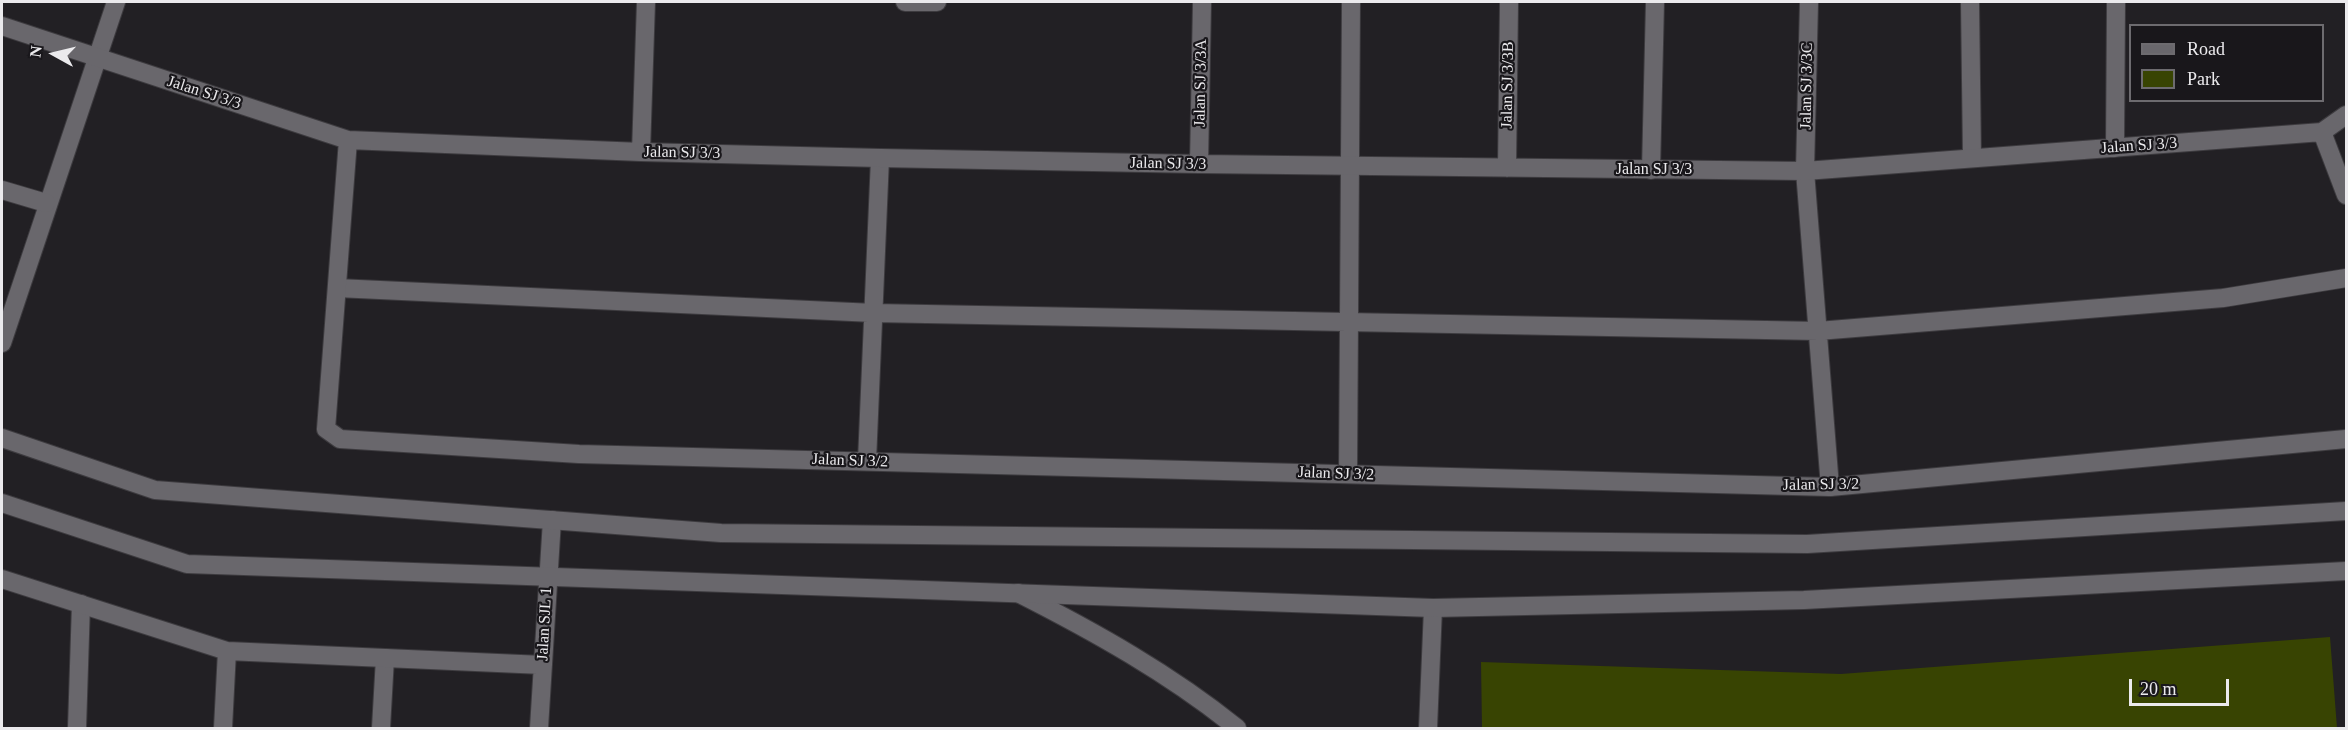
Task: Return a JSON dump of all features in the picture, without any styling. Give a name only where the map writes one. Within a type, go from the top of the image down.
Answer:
[{"type":"street","points":[[2,343],[46,203],[116,2]]},
{"type":"street","points":[[641,152],[646,2]]},
{"type":"street","points":[[905,2],[937,2]]},
{"type":"street","name":"Jalan SJ 3/3A","points":[[1199,164],[1202,2]]},
{"type":"street","points":[[1348,474],[1348,166],[1351,2]]},
{"type":"street","name":"Jalan SJ 3/3B","points":[[1507,168],[1509,2]]},
{"type":"street","points":[[1651,170],[1655,2]]},
{"type":"street","name":"Jalan SJ 3/3C","points":[[1809,2],[1805,171],[1830,487]]},
{"type":"street","points":[[1970,2],[1972,158]]},
{"type":"street","points":[[2115,148],[2116,2]]},
{"type":"street","name":"Jalan SJ 3/3","points":[[2,26],[348,140],[641,152],[880,158],[1805,171],[2322,132]]},
{"type":"street","points":[[2346,115],[2322,132],[2346,195]]},
{"type":"street","points":[[348,140],[337,288],[874,314],[1818,331],[2223,298],[2346,278]]},
{"type":"street","points":[[867,461],[880,158]]},
{"type":"street","points":[[2,190],[46,203]]},
{"type":"street","name":"Jalan SJ 3/2","points":[[337,288],[326,429],[340,439],[579,454],[1830,487],[2346,439]]},
{"type":"street","points":[[2,438],[154,490],[721,533],[1807,544],[2346,511]]},
{"type":"street","points":[[2,503],[187,564],[1433,608],[1804,600],[2346,571]]},
{"type":"street","name":"Jalan SJL 1","points":[[539,729],[552,520]]},
{"type":"street","points":[[2,579],[227,651],[543,665]]},
{"type":"street","points":[[1018,593],[1095,633],[1196,695],[1237,729]]},
{"type":"street","points":[[77,729],[81,604]]},
{"type":"street","points":[[1428,729],[1433,608]]},
{"type":"street","points":[[223,729],[227,651]]},
{"type":"street","points":[[381,729],[385,658]]},
{"type":"green space","points":[[2330,637],[2337,728],[1482,728],[1481,662],[1841,674]]}]
